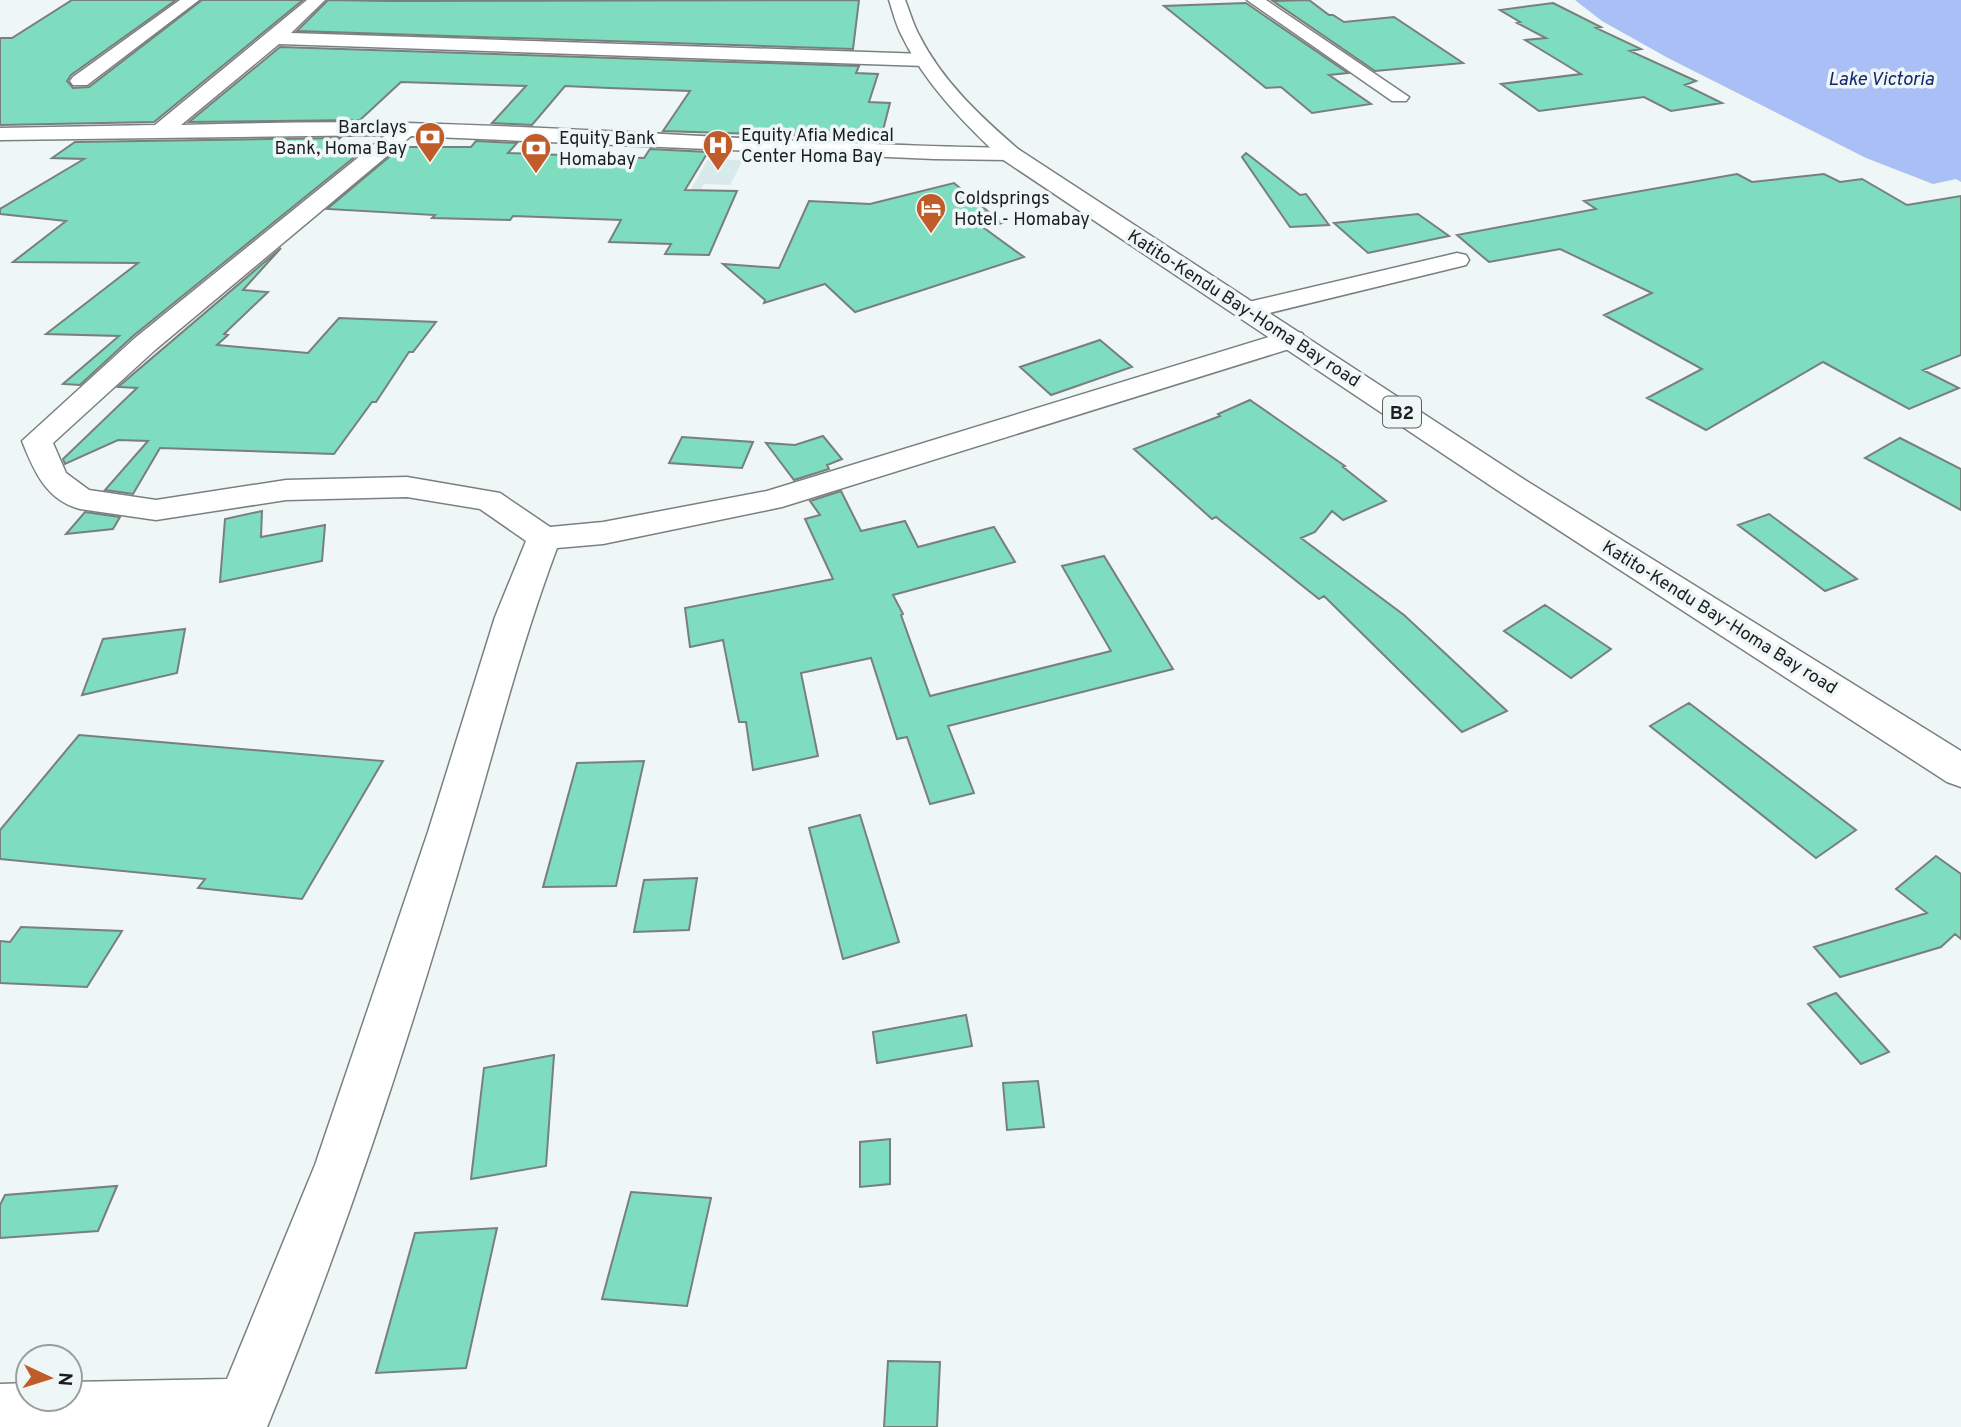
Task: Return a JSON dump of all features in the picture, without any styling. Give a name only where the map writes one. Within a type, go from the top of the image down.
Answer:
[{"type":"main road","points":[[80,81],[191,0]]},
{"type":"main road","points":[[161,131],[317,0]]},
{"type":"main road","name":"Katito-Kendu Bay-Homa Bay road","points":[[897,0],[910,34],[944,89],[972,121],[1010,154],[1514,487],[1961,771]]},
{"type":"main road","points":[[1255,0],[1399,97]]},
{"type":"main road","points":[[275,38],[925,60]]},
{"type":"main road","points":[[0,134],[277,127],[406,129],[784,148],[1010,154]]},
{"type":"main road","points":[[406,129],[155,335],[37,441],[53,478],[80,499],[156,510],[286,490],[407,487],[489,500],[544,538],[603,533],[771,500],[1292,339]]},
{"type":"main road","points":[[1249,310],[1457,260]]},
{"type":"main road","points":[[0,1414],[240,1418],[341,1165],[449,832],[513,617],[544,538]]},
{"type":"shaded area","name":"Equity Afia Medical Center Homa Bay","points":[[708,159],[743,160],[730,185],[704,184],[701,189],[691,189]]},
{"type":"water","name":"Lake Victoria","points":[[1575,0],[1961,0],[1961,182],[1956,179],[1933,184],[1866,158],[1668,58],[1602,21]]},
{"type":"building","points":[[72,0],[176,0],[71,75],[67,81],[73,88],[89,87],[202,0],[303,0],[154,122],[0,125],[0,38],[12,38]]},
{"type":"building","points":[[328,0],[859,0],[853,49],[297,31]]},
{"type":"building","points":[[1309,0],[1344,22],[1394,17],[1463,63],[1375,71],[1273,1]]},
{"type":"building","points":[[1246,3],[1348,73],[1329,75],[1371,104],[1312,113],[1281,87],[1266,88],[1164,6]]},
{"type":"building","points":[[1553,3],[1601,27],[1596,28],[1641,49],[1630,51],[1696,81],[1685,85],[1722,103],[1671,111],[1644,97],[1539,111],[1501,84],[1581,74],[1525,40],[1546,38],[1517,23],[1520,22],[1500,10]]},
{"type":"building","points":[[280,47],[859,66],[856,73],[878,74],[869,102],[890,103],[881,138],[663,131],[690,91],[565,86],[532,125],[492,123],[526,86],[401,82],[360,120],[189,122]]},
{"type":"building","points":[[340,138],[331,146],[367,147],[133,336],[80,385],[63,384],[119,336],[46,334],[138,263],[13,262],[66,221],[0,214],[0,209],[84,159],[52,158],[75,142]]},
{"type":"building","points":[[476,141],[517,143],[508,153],[644,158],[650,149],[708,152],[685,190],[737,191],[709,255],[665,254],[671,244],[609,242],[621,220],[513,216],[510,220],[432,218],[435,215],[327,209],[401,147],[471,147]]},
{"type":"building","points":[[1246,153],[1300,195],[1306,194],[1329,225],[1290,227],[1242,157]]},
{"type":"building","points":[[1737,174],[1752,182],[1824,174],[1840,182],[1862,179],[1907,205],[1961,196],[1961,355],[1923,370],[1959,388],[1909,409],[1823,362],[1706,430],[1647,398],[1702,369],[1604,315],[1652,293],[1560,249],[1489,262],[1457,235],[1596,209],[1584,201]]},
{"type":"building","points":[[954,183],[1002,223],[984,228],[1024,257],[855,312],[825,284],[764,303],[765,300],[723,264],[779,268],[809,201],[870,204]]},
{"type":"building","points":[[1418,214],[1449,236],[1368,253],[1334,223]]},
{"type":"building","points":[[281,248],[243,290],[268,292],[224,334],[228,335],[217,345],[308,353],[339,318],[436,322],[413,352],[409,352],[376,402],[372,402],[334,454],[160,448],[133,494],[105,490],[148,441],[118,440],[65,464],[63,459],[137,388],[118,387]]},
{"type":"building","points":[[1100,340],[1132,367],[1051,395],[1020,367]]},
{"type":"building","points":[[1250,400],[1345,466],[1343,467],[1386,501],[1343,520],[1332,511],[1315,532],[1301,538],[1404,615],[1507,711],[1462,732],[1324,596],[1319,599],[1216,517],[1212,519],[1134,449],[1220,416],[1218,414]]},
{"type":"building","points":[[823,436],[842,459],[827,465],[829,469],[794,480],[766,443],[795,445]]},
{"type":"building","points":[[682,437],[753,442],[742,468],[669,463]]},
{"type":"building","points":[[1900,438],[1961,469],[1961,510],[1865,458]]},
{"type":"building","points":[[841,491],[861,531],[905,521],[918,547],[994,527],[1015,562],[893,595],[903,614],[901,615],[930,696],[1111,651],[1062,566],[1104,556],[1173,669],[948,726],[974,793],[930,804],[907,737],[897,739],[871,658],[801,673],[818,756],[753,770],[746,722],[739,722],[723,640],[690,647],[685,608],[833,579],[805,519],[820,515],[810,501]]},
{"type":"building","points":[[262,511],[261,537],[325,525],[322,561],[220,582],[225,519]]},
{"type":"building","points":[[85,512],[120,517],[113,529],[66,534]]},
{"type":"building","points":[[1769,514],[1857,579],[1825,591],[1738,525]]},
{"type":"building","points":[[1545,605],[1611,649],[1571,678],[1504,631]]},
{"type":"building","points":[[185,629],[177,673],[82,695],[103,639]]},
{"type":"building","points":[[1689,703],[1856,830],[1816,858],[1650,726]]},
{"type":"building","points":[[79,735],[383,761],[302,899],[198,888],[205,879],[0,859],[0,830]]},
{"type":"building","points":[[644,761],[616,886],[543,887],[577,763]]},
{"type":"building","points":[[860,815],[899,942],[843,959],[809,828]]},
{"type":"building","points":[[1936,856],[1961,874],[1961,939],[1955,934],[1941,947],[1840,977],[1814,947],[1927,913],[1896,889]]},
{"type":"building","points":[[697,878],[689,930],[634,932],[644,880]]},
{"type":"building","points":[[21,927],[122,931],[87,987],[0,983],[0,941],[10,942]]},
{"type":"building","points":[[1836,993],[1889,1052],[1861,1064],[1808,1004]]},
{"type":"building","points":[[966,1015],[972,1046],[877,1063],[873,1032]]},
{"type":"building","points":[[554,1055],[546,1166],[471,1179],[484,1068]]},
{"type":"building","points":[[1038,1081],[1044,1127],[1007,1130],[1003,1083]]},
{"type":"building","points":[[890,1139],[890,1184],[860,1187],[860,1142]]},
{"type":"building","points":[[117,1186],[98,1231],[0,1238],[0,1205],[5,1195]]},
{"type":"building","points":[[631,1192],[711,1198],[687,1306],[602,1299]]},
{"type":"building","points":[[497,1228],[466,1368],[376,1373],[415,1233]]},
{"type":"building","points":[[888,1361],[940,1362],[937,1427],[884,1427]]},
{"type":"place","name":"Barclays Bank, Homa Bay","points":[[430,164]]},
{"type":"place","name":"Equity Afia Medical Center Homa Bay","points":[[718,172]]},
{"type":"place","name":"Equity Bank Homabay","points":[[536,175]]},
{"type":"place","name":"Coldsprings Hotel - Homabay","points":[[931,235]]}]
